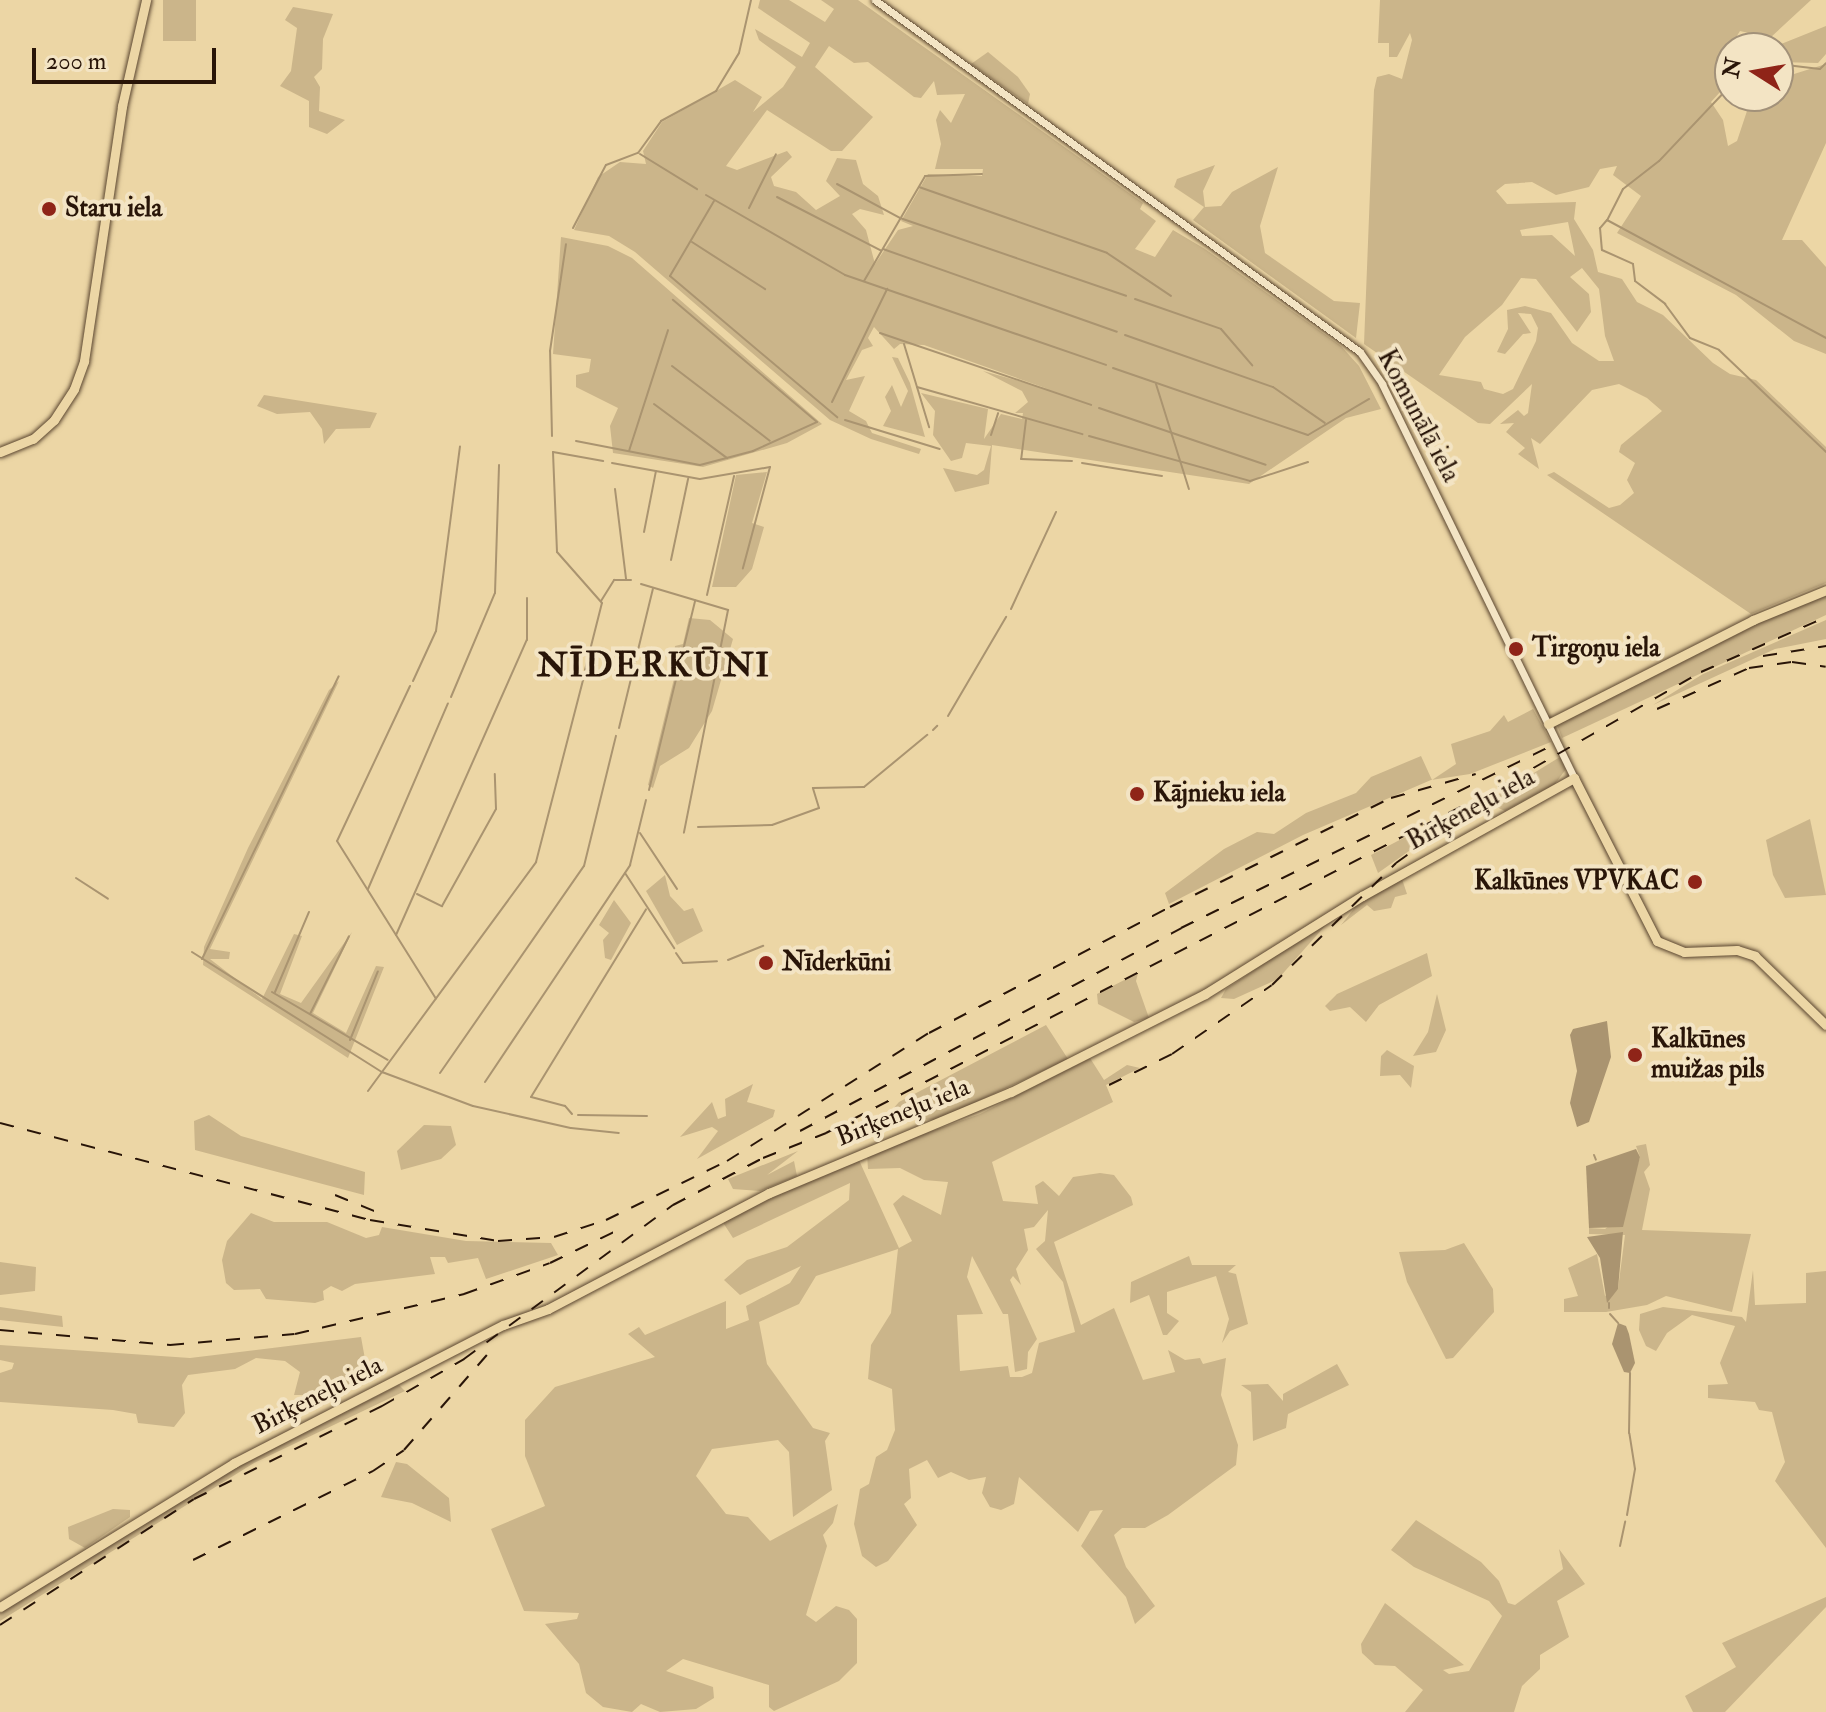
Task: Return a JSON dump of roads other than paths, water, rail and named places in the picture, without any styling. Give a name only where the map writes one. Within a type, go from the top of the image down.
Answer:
[{"type":"main road","points":[[0,452],[33,439],[54,420],[84,361],[124,93],[146,0]]},
{"type":"main road","points":[[1548,724],[1753,620],[1826,590]]},
{"type":"main road","name":"Komunālā iela","points":[[1574,778],[1650,932],[1666,947],[1737,950],[1755,956],[1826,1025]]},
{"type":"main road","name":"Birķeneļu iela","points":[[0,1607],[234,1463],[769,1193],[1011,1092],[1205,994],[1362,896],[1574,778]]},
{"type":"street","name":"Komunālā iela","points":[[875,0],[1360,352],[1382,384],[1574,778]]},
{"type":"waterway","points":[[573,228],[606,165],[638,153],[661,121],[716,91],[739,53],[751,0]]},
{"type":"waterway","points":[[1794,66],[1820,69],[1826,63]]},
{"type":"waterway","points":[[1714,103],[1659,161],[1623,189],[1607,220],[1826,338]]},
{"type":"waterway","points":[[640,154],[697,189]]},
{"type":"waterway","points":[[749,208],[776,154]]},
{"type":"waterway","points":[[864,281],[925,176],[982,174]]},
{"type":"waterway","points":[[837,184],[900,218],[1126,296]]},
{"type":"waterway","points":[[919,187],[1107,253],[1171,296]]},
{"type":"waterway","points":[[706,195],[845,275],[1106,365]]},
{"type":"waterway","points":[[777,197],[880,250]]},
{"type":"waterway","points":[[714,201],[670,276],[837,417]]},
{"type":"waterway","points":[[1607,220],[1600,228],[1602,250],[1633,264],[1635,281],[1665,304],[1690,338],[1719,350],[1826,452]]},
{"type":"waterway","points":[[692,242],[765,289]]},
{"type":"waterway","points":[[552,436],[550,351],[566,244]]},
{"type":"waterway","points":[[883,249],[1117,332]]},
{"type":"waterway","points":[[832,402],[887,289]]},
{"type":"waterway","points":[[1135,299],[1221,329],[1252,365]]},
{"type":"waterway","points":[[576,441],[700,465],[753,451],[817,422],[673,300]]},
{"type":"waterway","points":[[629,451],[668,330]]},
{"type":"waterway","points":[[880,333],[1091,405]]},
{"type":"waterway","points":[[1125,335],[1273,387],[1325,423]]},
{"type":"waterway","points":[[904,344],[929,427]]},
{"type":"waterway","points":[[672,366],[770,441]]},
{"type":"waterway","points":[[1113,368],[1308,435],[1369,399]]},
{"type":"waterway","points":[[1156,384],[1189,489]]},
{"type":"waterway","points":[[917,387],[1082,434]]},
{"type":"waterway","points":[[654,404],[727,458]]},
{"type":"waterway","points":[[1099,408],[1266,465]]},
{"type":"waterway","points":[[991,435],[998,413]]},
{"type":"waterway","points":[[845,420],[940,449]]},
{"type":"waterway","points":[[1026,420],[1021,459],[1072,461]]},
{"type":"waterway","points":[[1089,436],[1250,481],[1308,462]]},
{"type":"waterway","points":[[413,681],[436,631],[460,447]]},
{"type":"waterway","points":[[585,670],[602,603],[557,552],[553,452],[603,461]]},
{"type":"waterway","points":[[612,463],[700,479],[770,467],[743,568]]},
{"type":"waterway","points":[[1082,463],[1162,476]]},
{"type":"waterway","points":[[451,697],[495,593],[499,465]]},
{"type":"waterway","points":[[644,532],[656,471]]},
{"type":"waterway","points":[[707,595],[734,476]]},
{"type":"waterway","points":[[671,560],[688,479]]},
{"type":"waterway","points":[[615,489],[626,579]]},
{"type":"waterway","points":[[1011,609],[1056,512]]},
{"type":"waterway","points":[[601,601],[614,580],[631,580]]},
{"type":"waterway","points":[[641,584],[728,610],[684,833]]},
{"type":"waterway","points":[[619,728],[653,589]]},
{"type":"waterway","points":[[396,935],[527,640],[527,598]]},
{"type":"waterway","points":[[649,790],[695,601]]},
{"type":"waterway","points":[[948,716],[1006,617]]},
{"type":"waterway","points":[[202,959],[339,676]]},
{"type":"waterway","points":[[368,1091],[536,862],[584,677]]},
{"type":"waterway","points":[[410,686],[337,841],[436,999]]},
{"type":"waterway","points":[[368,889],[448,703]]},
{"type":"waterway","points":[[933,730],[937,726]]},
{"type":"waterway","points":[[698,827],[772,825],[819,808],[813,788],[864,787],[927,735]]},
{"type":"waterway","points":[[440,1073],[584,866],[616,736]]},
{"type":"waterway","points":[[417,894],[442,906],[496,809],[495,774]]},
{"type":"waterway","points":[[485,1082],[630,865],[646,800]]},
{"type":"waterway","points":[[640,833],[677,889]]},
{"type":"waterway","points":[[625,873],[674,948]]},
{"type":"waterway","points":[[76,878],[108,899]]},
{"type":"waterway","points":[[572,1114],[565,1106],[531,1097],[646,909]]},
{"type":"waterway","points":[[275,992],[309,912]]},
{"type":"waterway","points":[[310,1014],[349,936]]},
{"type":"waterway","points":[[728,960],[763,946]]},
{"type":"waterway","points":[[192,952],[382,1072],[473,1106],[571,1128],[619,1133]]},
{"type":"waterway","points":[[676,953],[683,963],[717,961]]},
{"type":"waterway","points":[[350,1040],[378,971]]},
{"type":"waterway","points":[[272,992],[388,1060]]},
{"type":"waterway","points":[[578,1115],[647,1116]]},
{"type":"waterway","points":[[1594,1155],[1596,1160]]},
{"type":"waterway","points":[[1609,1303],[1609,1308]]},
{"type":"waterway","points":[[1610,1314],[1618,1323]]},
{"type":"waterway","points":[[1627,1515],[1635,1469],[1629,1433],[1630,1373]]},
{"type":"waterway","points":[[1620,1546],[1625,1522]]},
{"type":"railway","points":[[0,1625],[194,1499],[382,1406],[464,1359],[673,1205],[763,1158],[826,1133],[1509,782],[1701,672],[1826,617]]},
{"type":"railway","points":[[1763,656],[1826,646]]},
{"type":"railway","points":[[1657,709],[1749,668],[1792,662],[1826,667]]},
{"type":"railway","points":[[800,1131],[1181,928],[1547,748]]},
{"type":"railway","points":[[0,1123],[370,1220],[498,1241],[554,1237],[606,1220],[727,1161],[929,1033],[1170,907],[1391,798],[1476,774]]},
{"type":"railway","points":[[1109,1085],[1172,1054],[1272,985],[1396,863],[1466,813]]},
{"type":"railway","points":[[335,1195],[379,1213]]},
{"type":"railway","points":[[0,1330],[170,1345],[295,1334],[464,1294],[550,1263],[622,1228]]},
{"type":"railway","points":[[193,1560],[373,1471],[404,1450],[494,1347]]},
{"type":"place","name":"Staru iela","points":[[49,209]]},
{"type":"place","name":"Tirgoņu iela","points":[[1516,649]]},
{"type":"place","name":"Kājnieku iela","points":[[1137,794]]},
{"type":"place","name":"Kalkūnes VPVKAC","points":[[1695,882]]},
{"type":"place","name":"Nīderkūni","points":[[766,963]]},
{"type":"place","name":"Kalkūnes muižas pils","points":[[1635,1055]]},
{"type":"district","name":"NĪDERKŪNI","points":[[654,666]]}]
